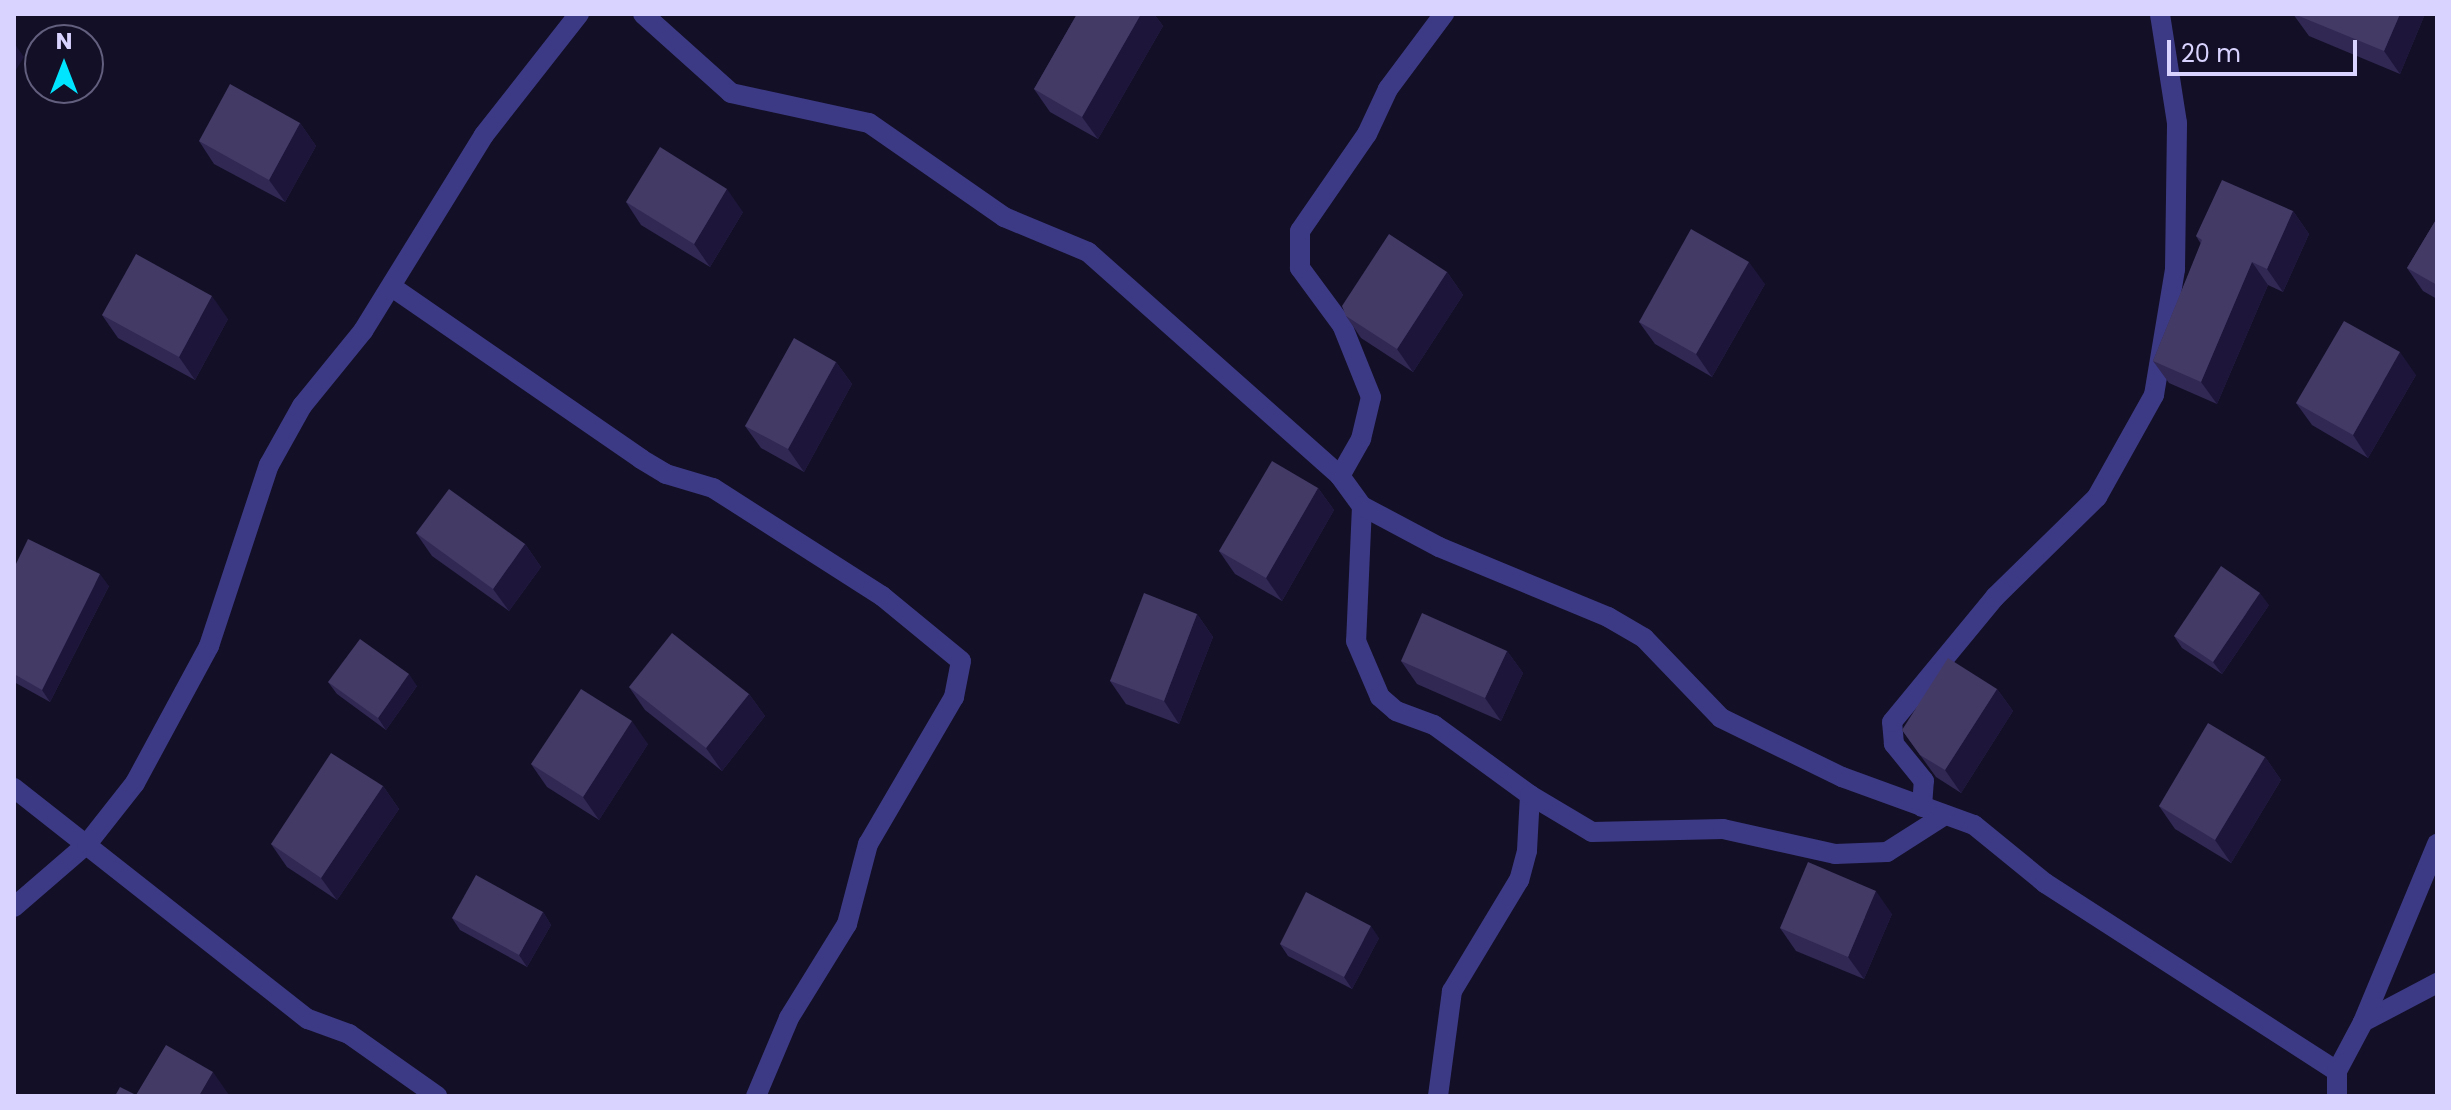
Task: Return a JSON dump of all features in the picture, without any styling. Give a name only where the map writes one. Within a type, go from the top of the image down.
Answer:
[{"type":"street","points":[[14,907],[87,844],[143,770],[209,646],[269,465],[302,406],[392,287],[484,135],[579,14]]},
{"type":"street","points":[[643,14],[731,93],[869,123],[1004,217],[1088,252],[1340,476],[1362,506],[1439,547],[1608,617],[1662,652],[1721,718],[1842,777],[1974,825],[2045,883],[2337,1071]]},
{"type":"street","points":[[1340,476],[1361,439],[1371,397],[1342,325],[1300,268],[1300,231],[1367,134],[1388,89],[1444,14]]},
{"type":"street","points":[[1922,807],[1924,781],[1894,744],[1892,722],[1995,597],[2097,497],[2154,395],[2175,269],[2177,123],[2160,14]]},
{"type":"street","points":[[392,287],[641,459],[666,474],[713,488],[882,596],[961,661],[954,697],[868,844],[847,924],[789,1018],[756,1096]]},
{"type":"street","points":[[1362,506],[1355,629],[1380,697],[1396,711],[1434,725],[1530,795],[1592,832],[1723,829],[1835,854],[1887,852],[1945,815]]},
{"type":"street","points":[[14,788],[308,1019],[349,1034],[437,1096]]},
{"type":"street","points":[[1438,1096],[1452,991],[1519,880],[1527,851],[1530,795]]},
{"type":"street","points":[[2337,1096],[2337,1071],[2363,1022],[2437,844]]},
{"type":"street","points":[[2363,1022],[2437,983]]},
{"type":"building","points":[[1077,14],[1141,14],[1082,117],[1034,89]]},
{"type":"building","points":[[2294,14],[2400,14],[2384,51]]},
{"type":"building","points":[[230,84],[300,123],[269,180],[199,141]]},
{"type":"building","points":[[660,147],[727,189],[694,244],[626,202]]},
{"type":"building","points":[[2222,180],[2293,211],[2267,269],[2252,262],[2201,382],[2153,361],[2202,240],[2196,236]]},
{"type":"building","points":[[2437,218],[2437,285],[2407,268]]},
{"type":"building","points":[[1691,229],[1749,262],[1696,354],[1639,322]]},
{"type":"building","points":[[1389,234],[1447,272],[1397,349],[1346,316],[1342,306]]},
{"type":"building","points":[[136,254],[212,296],[179,357],[102,315]]},
{"type":"building","points":[[2344,321],[2400,352],[2353,435],[2296,403]]},
{"type":"building","points":[[794,338],[836,362],[788,449],[745,426]]},
{"type":"building","points":[[1272,461],[1318,488],[1266,578],[1219,551]]},
{"type":"building","points":[[449,489],[525,544],[493,589],[416,533]]},
{"type":"building","points":[[28,539],[100,574],[42,690],[14,674],[14,568]]},
{"type":"building","points":[[2221,566],[2260,593],[2213,662],[2174,636]]},
{"type":"building","points":[[1144,593],[1197,614],[1164,701],[1110,681]]},
{"type":"building","points":[[1422,613],[1507,651],[1485,698],[1401,661]]},
{"type":"building","points":[[672,633],[749,694],[706,748],[629,687]]},
{"type":"building","points":[[360,639],[409,674],[378,718],[328,682]]},
{"type":"building","points":[[1948,658],[1997,689],[1945,770],[1920,755],[1902,730]]},
{"type":"building","points":[[581,689],[632,721],[583,797],[531,764]]},
{"type":"building","points":[[2208,723],[2265,757],[2215,840],[2159,806]]},
{"type":"building","points":[[331,753],[383,786],[321,878],[271,844]]},
{"type":"building","points":[[1808,862],[1876,891],[1848,957],[1780,928]]},
{"type":"building","points":[[476,875],[543,912],[519,955],[452,918]]},
{"type":"building","points":[[1306,892],[1371,926],[1344,977],[1280,944]]},
{"type":"building","points":[[166,1045],[213,1072],[199,1096],[115,1096],[120,1087],[136,1095]]}]
